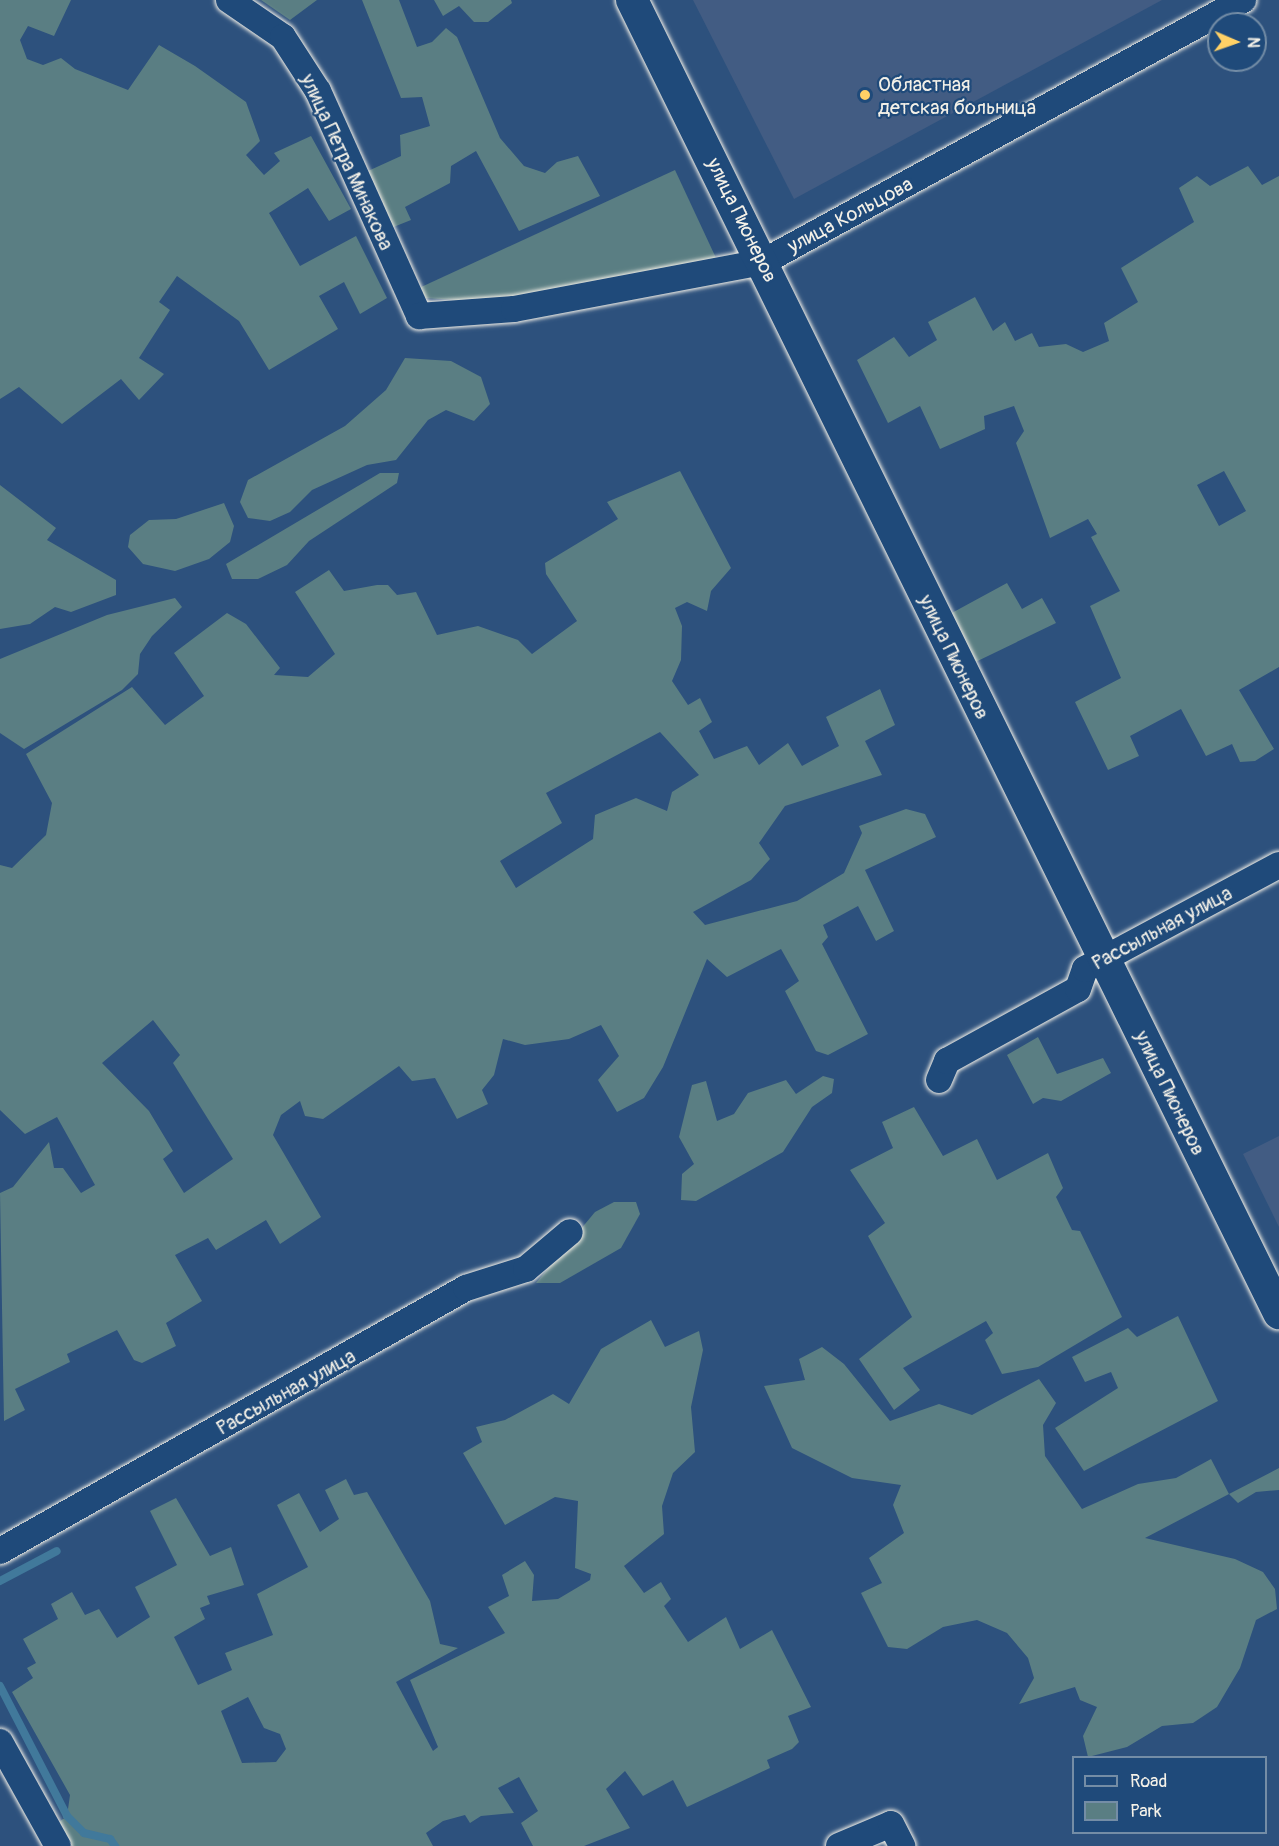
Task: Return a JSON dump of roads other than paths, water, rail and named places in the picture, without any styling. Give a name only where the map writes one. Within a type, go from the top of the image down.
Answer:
[{"type":"street","name":"улица Петра Минакова","points":[[229,0],[283,37],[318,91],[419,316]]},
{"type":"street","name":"улица Пионеров","points":[[632,0],[1279,1314]]},
{"type":"street","name":"улица Кольцова","points":[[419,316],[514,309],[763,262],[1243,0]]},
{"type":"street","name":"Рассыльная улица","points":[[939,1080],[947,1061],[1078,989],[1085,969],[1279,865]]},
{"type":"street","name":"Рассыльная улица","points":[[0,1551],[466,1288],[526,1269],[570,1232]]},
{"type":"street","points":[[0,1742],[58,1846]]},
{"type":"street","points":[[838,1846],[896,1835]]},
{"type":"waterway","points":[[0,1581],[57,1551]]},
{"type":"waterway","points":[[0,1686],[67,1816],[84,1833],[110,1839],[115,1846]]},
{"type":"place","name":"Областная детская больница","points":[[865,95]]}]
